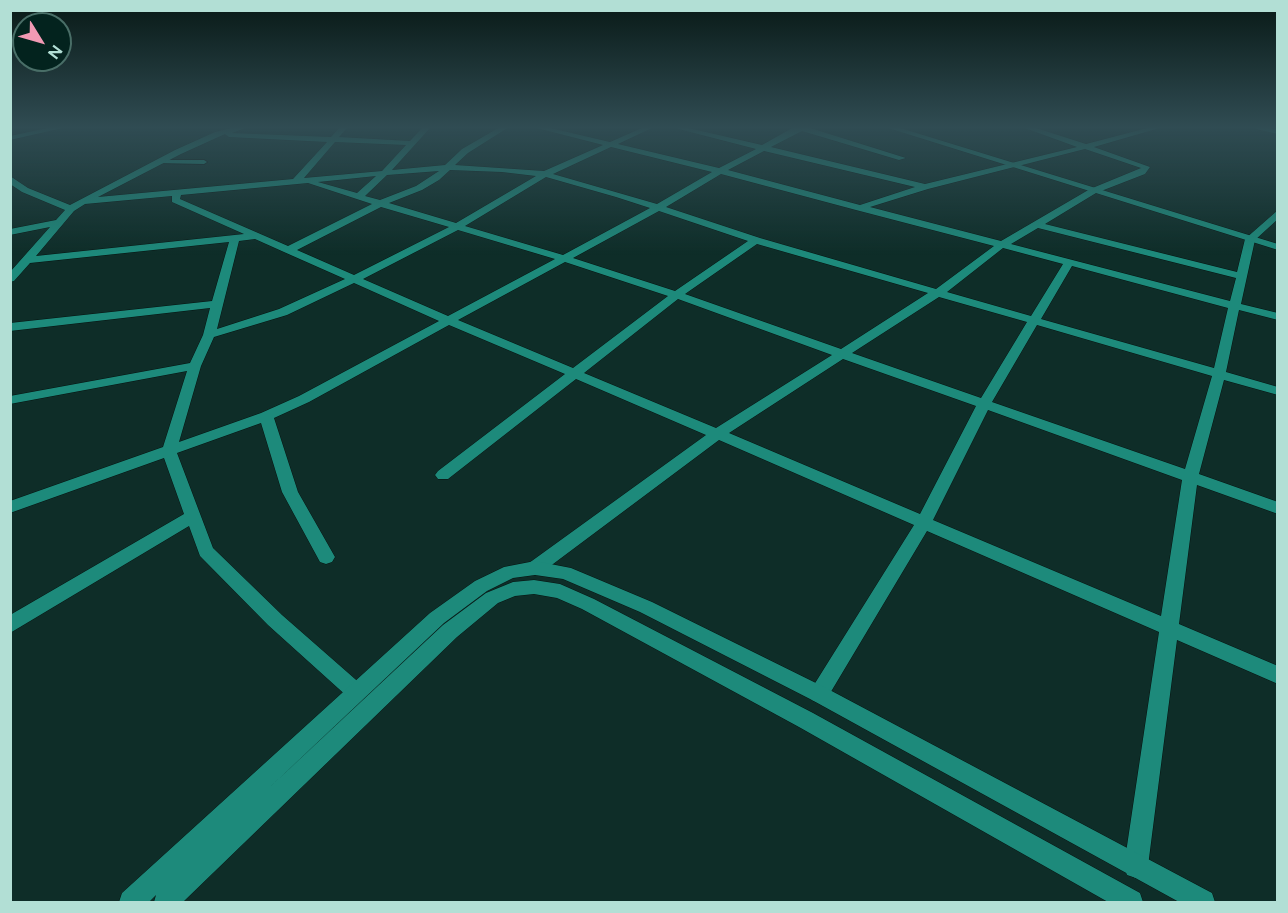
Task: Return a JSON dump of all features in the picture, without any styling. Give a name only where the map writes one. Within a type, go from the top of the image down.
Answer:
[{"type":"street","points":[[10,279],[29,260],[71,209],[143,170]]},
{"type":"street","points":[[299,181],[308,170]]},
{"type":"street","points":[[358,197],[386,170]]},
{"type":"street","points":[[83,201],[420,170]]},
{"type":"street","points":[[288,250],[381,203],[419,188],[445,170]]},
{"type":"street","points":[[507,170],[545,174],[756,240],[940,291],[1278,391]]},
{"type":"street","points":[[209,335],[283,312],[356,278],[458,226],[554,170]]},
{"type":"street","points":[[714,170],[1068,264],[1278,316]]},
{"type":"street","points":[[10,507],[266,416],[360,370],[447,320],[658,208],[723,170]]},
{"type":"street","points":[[854,170],[925,187]]},
{"type":"street","points":[[859,208],[925,187],[1000,170]]},
{"type":"street","points":[[1026,170],[1278,247]]},
{"type":"street","points":[[535,568],[716,435],[940,291],[1000,246],[1093,191],[1144,170]]},
{"type":"street","points":[[10,179],[25,190],[71,209]]},
{"type":"street","points":[[299,181],[458,226],[676,295],[1278,508]]},
{"type":"street","points":[[177,192],[175,200],[447,320],[1278,675]]},
{"type":"street","points":[[1136,866],[1190,477],[1219,374],[1250,239],[1278,213]]},
{"type":"street","points":[[10,232],[61,222]]},
{"type":"street","points":[[1035,225],[1241,276]]},
{"type":"street","points":[[29,260],[256,236]]},
{"type":"street","points":[[235,238],[209,335],[195,366],[169,450],[206,550],[275,620],[356,692]]},
{"type":"street","points":[[443,475],[676,295],[756,240]]},
{"type":"street","points":[[819,694],[923,524],[984,404],[1068,264]]},
{"type":"street","points":[[10,327],[217,304]]},
{"type":"street","points":[[10,400],[195,366]]},
{"type":"street","points":[[266,416],[290,492],[326,557]]},
{"type":"street","points":[[10,625],[193,516]]},
{"type":"street","points":[[131,903],[437,618],[481,586],[510,572],[535,568],[566,573],[599,585],[819,694],[1203,903]]},
{"type":"street","points":[[166,903],[450,631],[492,598],[513,589],[534,587],[560,591],[588,604],[806,720],[1131,903]]}]
